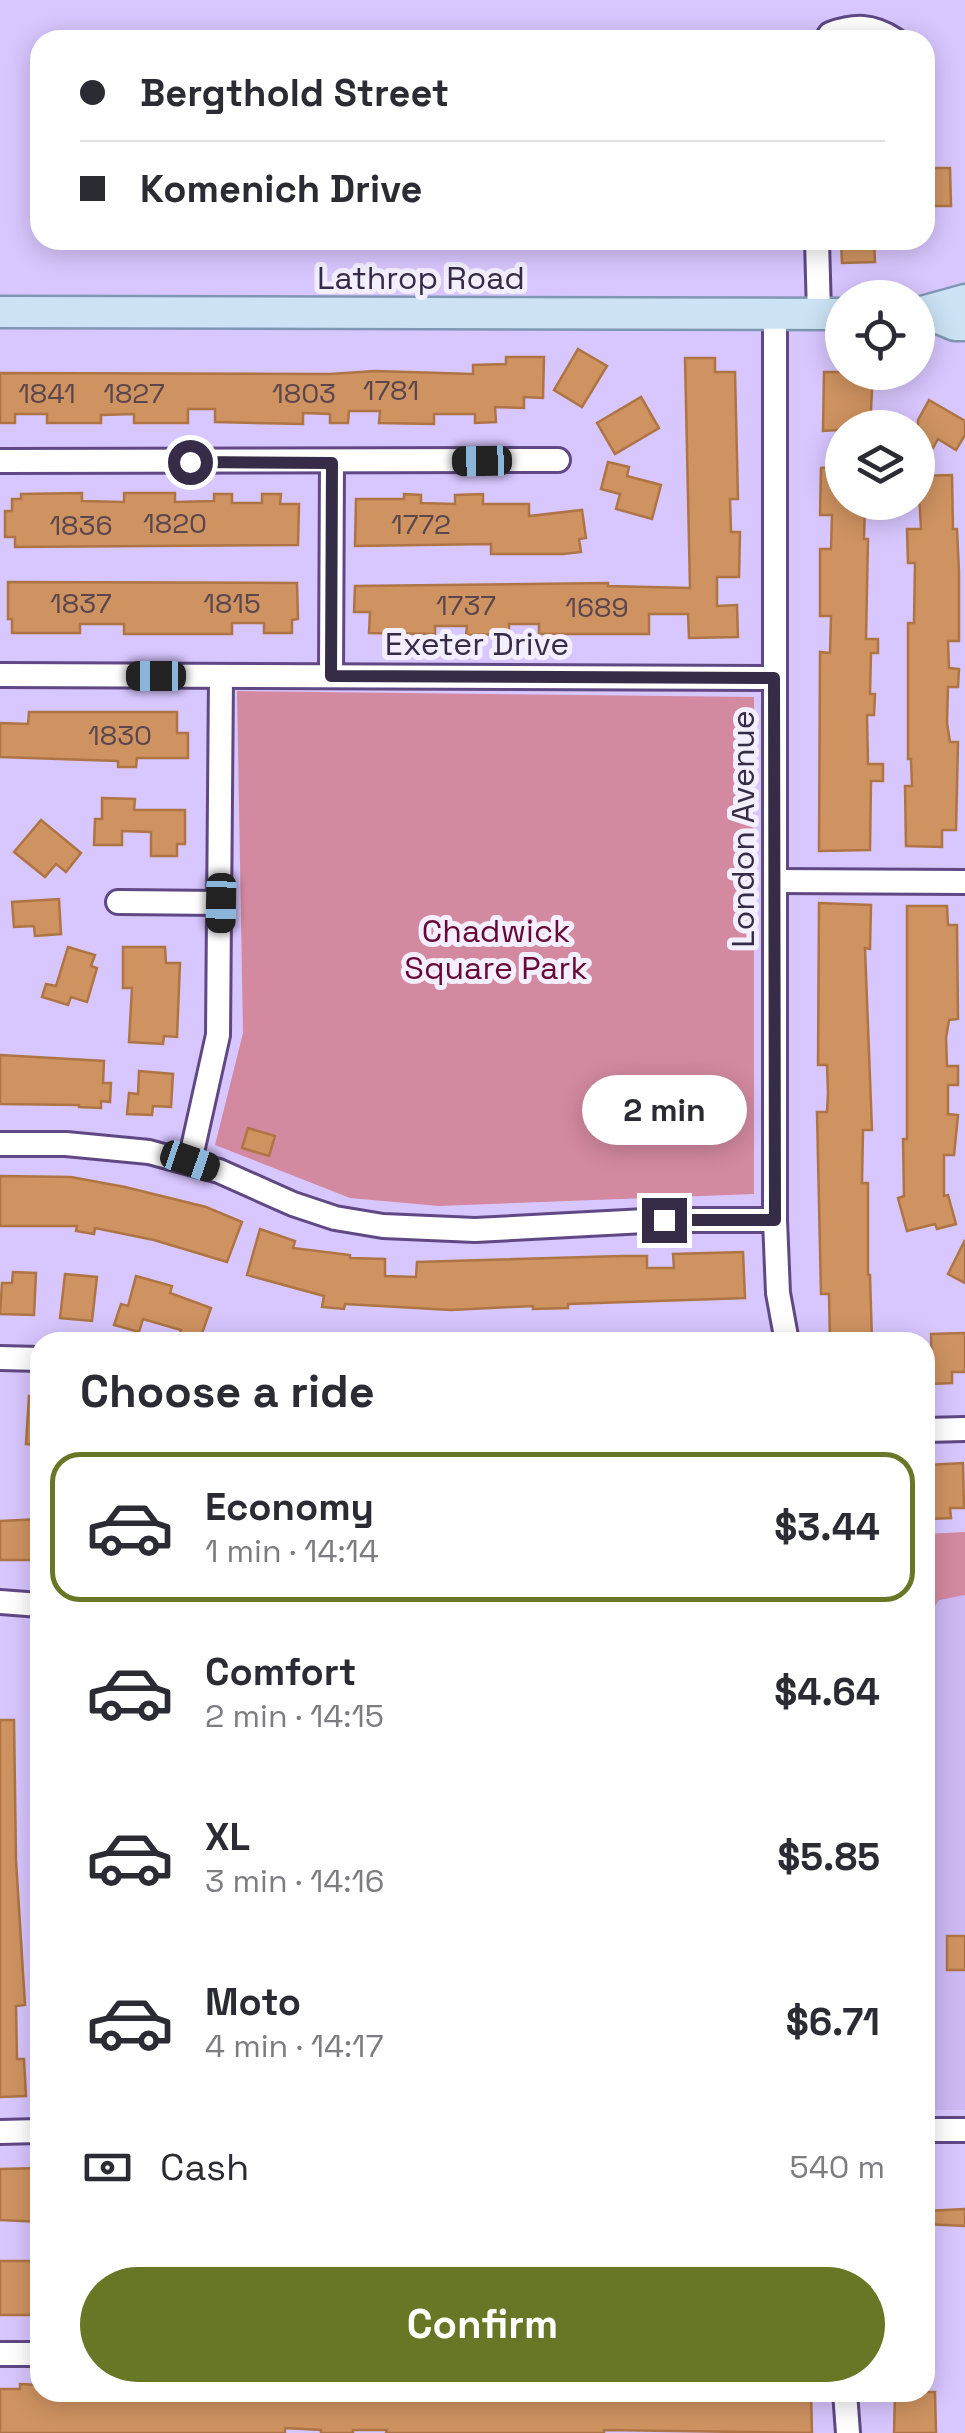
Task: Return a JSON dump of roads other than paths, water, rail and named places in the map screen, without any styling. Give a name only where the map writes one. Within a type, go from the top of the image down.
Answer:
[{"type":"main road","points":[[935,309],[965,300]]},
{"type":"main road","name":"Lathrop Road","points":[[0,312],[825,314]]},
{"type":"main road","points":[[935,318],[965,325]]},
{"type":"street","points":[[846,30],[862,26],[879,30]]},
{"type":"street","points":[[819,250],[825,286]]},
{"type":"street","name":"London Avenue","points":[[775,314],[775,1220],[778,1293],[785,1332]]},
{"type":"street","points":[[0,462],[558,460]]},
{"type":"street","points":[[331,676],[332,463]]},
{"type":"street","name":"Exeter Drive","points":[[0,674],[774,678]]},
{"type":"street","points":[[190,1161],[218,1035],[221,676]]},
{"type":"street","points":[[776,881],[965,882]]},
{"type":"street","points":[[118,902],[221,903]]},
{"type":"street","points":[[0,1144],[66,1144],[149,1152],[190,1161],[335,1218],[382,1226],[476,1230],[664,1220],[775,1220]]},
{"type":"street","points":[[0,1358],[30,1359]]},
{"type":"street","points":[[935,1430],[965,1429]]},
{"type":"street","points":[[0,1602],[30,1604]]},
{"type":"street","points":[[935,2130],[965,2130]]},
{"type":"street","points":[[0,2132],[30,2131]]},
{"type":"street","points":[[0,2354],[30,2354]]},
{"type":"street","points":[[846,2402],[848,2433]]},
{"type":"park label","name":"Chadwick Square Park","points":[[496,950]]}]
